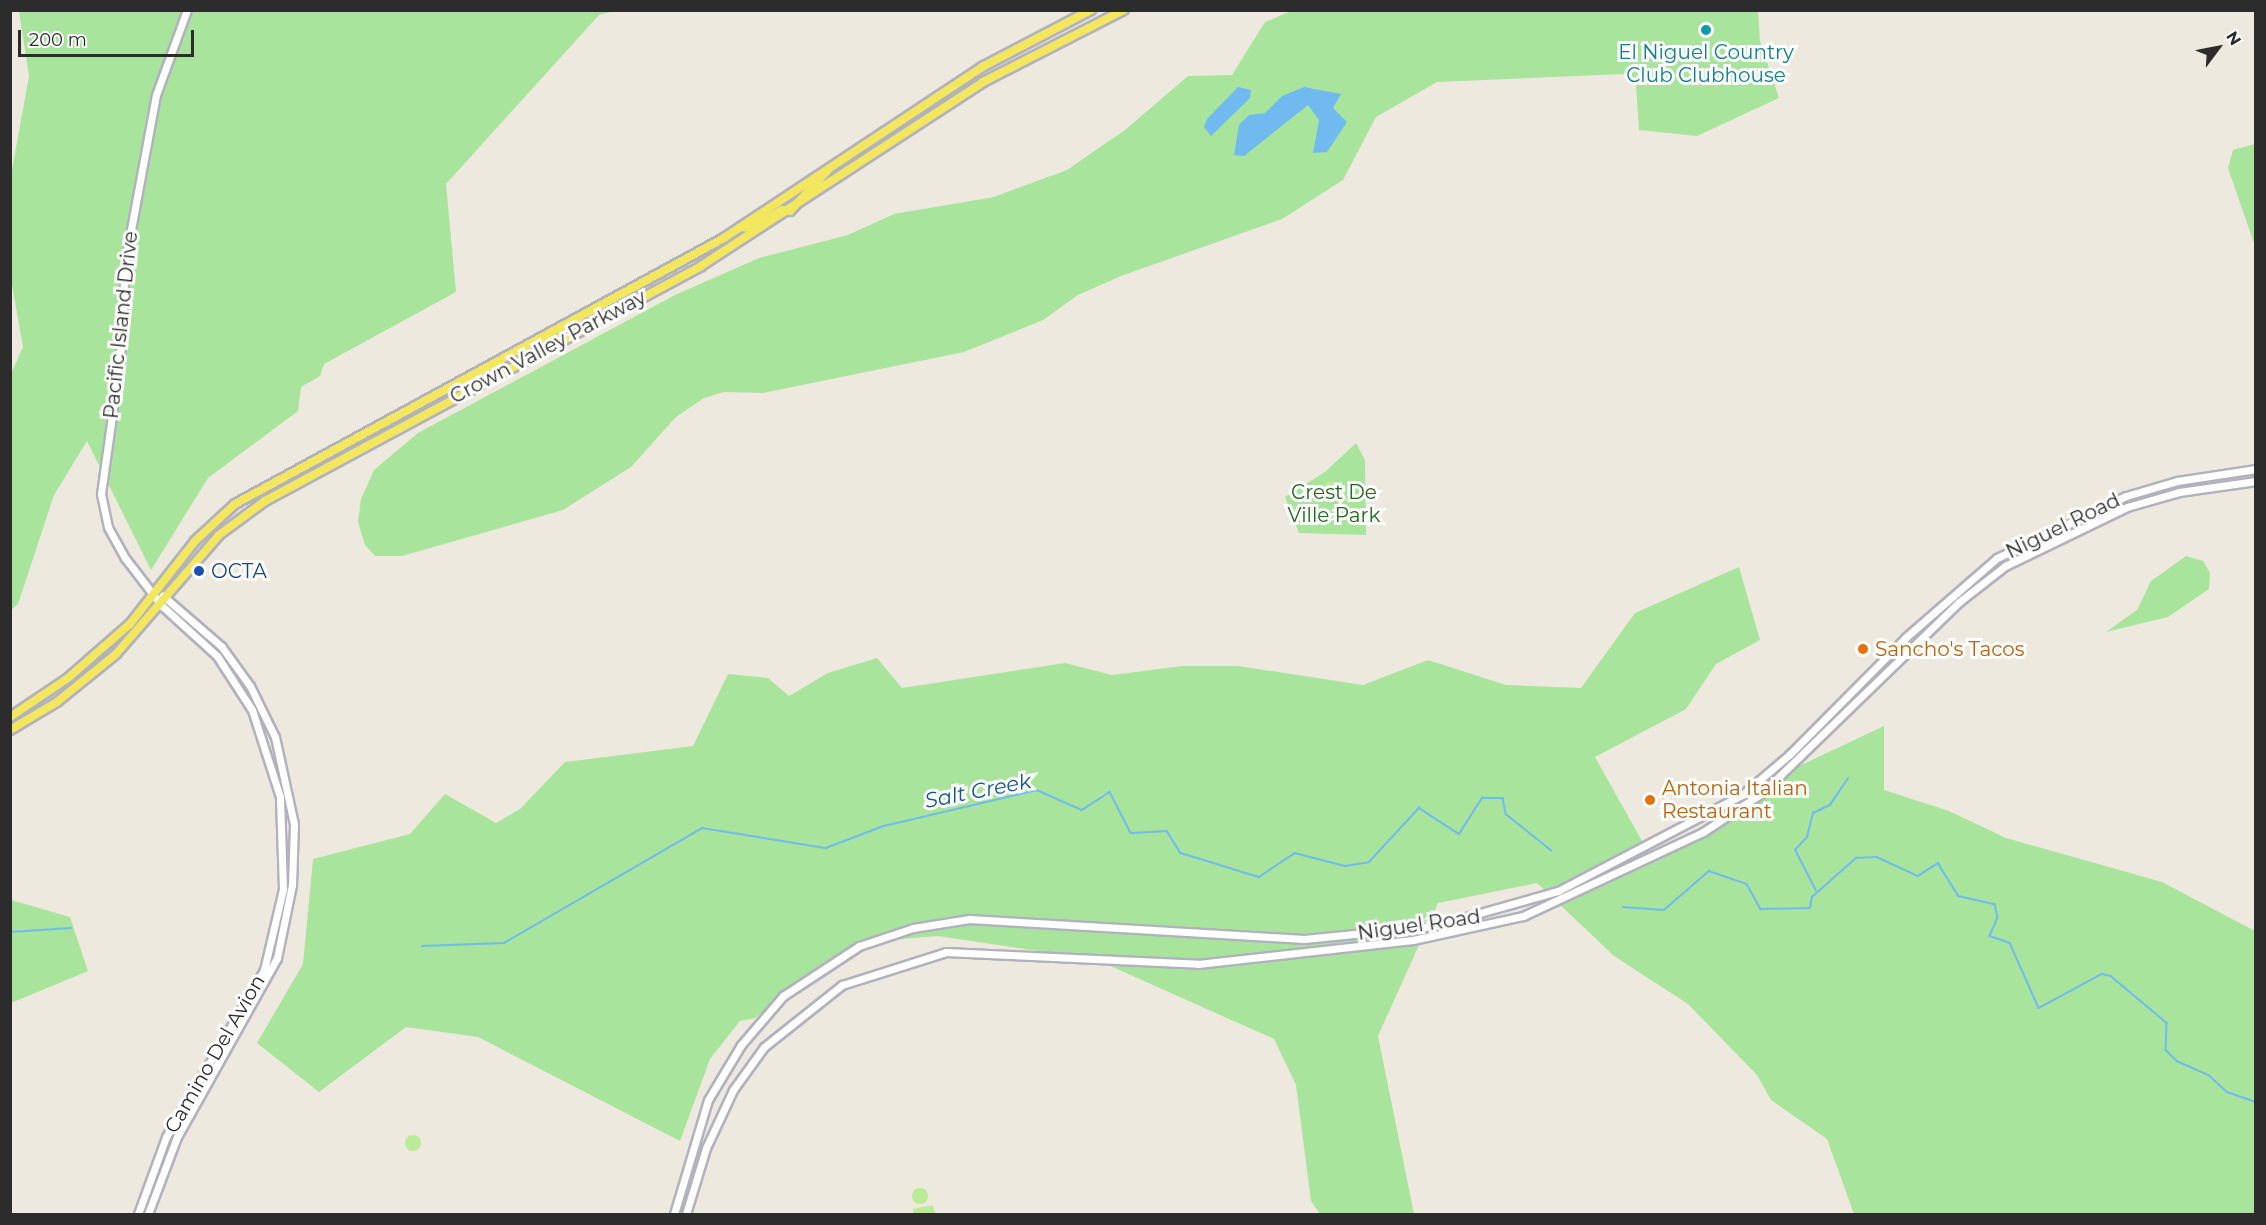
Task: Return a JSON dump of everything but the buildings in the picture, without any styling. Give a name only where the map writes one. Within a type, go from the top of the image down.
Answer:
[{"type":"main road","name":"Pacific Island Drive","points":[[156,592],[114,543],[101,494],[120,359],[125,262],[156,95],[187,10]]},
{"type":"main road","name":"Crown Valley Parkway","points":[[10,717],[99,652],[156,592],[195,541],[235,504],[741,227],[990,62],[1091,10]]},
{"type":"main road","name":"Crown Valley Parkway","points":[[10,730],[98,670],[162,606],[210,545],[253,508],[790,211],[983,82],[1124,10]]},
{"type":"main road","points":[[741,227],[751,228],[782,210],[790,211],[827,171]]},
{"type":"main road","points":[[488,378],[491,371],[522,356],[527,344],[562,339]]},
{"type":"main road","name":"Niguel Road","points":[[674,1215],[708,1100],[741,1045],[808,975],[885,936],[969,919],[1304,939],[1489,915],[1558,891],[1625,859],[1742,795],[1905,638],[1997,558],[2073,517],[2177,481],[2256,469]]},
{"type":"main road","name":"Niguel Road","points":[[686,1215],[719,1116],[764,1047],[822,998],[884,968],[969,951],[1164,964],[1335,950],[1489,926],[1607,879],[1741,808],[1790,768],[1913,645],[2005,566],[2074,529],[2179,492],[2256,482]]},
{"type":"main road","name":"Camino Del Avion","points":[[148,1215],[177,1137],[260,988],[277,943],[294,824],[275,737],[238,668],[168,598],[156,592]]},
{"type":"main road","name":"Camino Del Avion","points":[[156,592],[162,606],[208,646],[241,691],[274,769],[285,850],[277,943]]},
{"type":"main road","points":[[1905,638],[1913,645]]},
{"type":"main road","points":[[1741,808],[1742,795]]},
{"type":"main road","name":"Camino Del Avion","points":[[138,1215],[166,1137],[260,988]]},
{"type":"green space","points":[[19,11],[616,11],[599,15],[446,184],[456,292],[324,364],[320,376],[301,387],[298,411],[208,478],[151,570],[87,441],[54,495],[18,604],[11,610],[10,376],[23,347],[11,279],[10,181],[29,76]]},
{"type":"green space","points":[[1758,11],[1760,41],[1779,98],[1697,136],[1639,130],[1636,84],[1623,74],[1437,82],[1376,117],[1343,180],[1282,219],[1121,276],[1078,295],[1043,320],[964,352],[763,393],[724,392],[704,398],[676,417],[631,467],[563,510],[402,556],[375,556],[365,545],[358,522],[361,499],[374,470],[418,433],[675,295],[759,258],[848,235],[894,214],[994,197],[1067,170],[1125,130],[1188,76],[1232,75],[1265,22],[1289,12]]},
{"type":"green space","points":[[2255,144],[2256,246],[2228,168],[2233,150]]},
{"type":"green space","name":"Crest De Ville Park","points":[[1356,443],[1365,460],[1366,535],[1299,533],[1285,497],[1325,472]]},
{"type":"green space","points":[[1331,481],[1336,483],[1338,488],[1336,493],[1331,495],[1326,493],[1324,488],[1326,483]]},
{"type":"green space","points":[[2186,556],[2203,561],[2210,573],[2209,589],[2168,617],[2106,632],[2137,610],[2151,581]]},
{"type":"green space","points":[[1739,567],[1760,640],[1716,664],[1686,709],[1595,757],[1652,859],[1756,803],[1797,767],[1884,726],[1884,790],[1949,811],[2006,838],[2162,882],[2255,931],[2255,1214],[1854,1214],[1827,1139],[1771,1100],[1757,1075],[1688,1004],[1614,956],[1537,883],[1438,903],[1378,1036],[1414,1214],[1320,1214],[1311,1201],[1296,1085],[1274,1039],[1097,960],[938,936],[856,943],[755,1018],[740,1021],[710,1059],[680,1141],[478,1037],[406,1027],[319,1092],[257,1043],[303,964],[313,859],[410,834],[445,794],[496,823],[520,809],[565,762],[693,746],[728,674],[768,678],[789,696],[828,673],[877,658],[902,688],[1065,663],[1112,675],[1183,666],[1238,666],[1363,685],[1428,660],[1506,685],[1581,688],[1635,613]]},
{"type":"green space","points":[[11,900],[70,917],[88,971],[11,1003]]},
{"type":"green space","points":[[413,1135],[419,1137],[421,1143],[419,1149],[413,1151],[407,1149],[405,1143],[407,1137]]},
{"type":"green space","points":[[920,1188],[926,1190],[928,1196],[926,1202],[920,1204],[914,1202],[912,1196],[914,1190]]},
{"type":"green space","points":[[933,1205],[935,1214],[914,1214],[913,1209]]},
{"type":"water","points":[[1238,87],[1251,90],[1250,98],[1211,136],[1204,127],[1207,119]]},
{"type":"water","points":[[1304,87],[1341,94],[1333,108],[1347,122],[1327,152],[1313,153],[1319,120],[1308,105],[1244,156],[1234,155],[1239,125],[1249,115],[1265,113],[1282,96]]},
{"type":"waterway","points":[[1816,891],[1795,850],[1807,837],[1813,813],[1830,805],[1848,778]]},
{"type":"waterway","name":"Salt Creek","points":[[422,946],[504,943],[702,828],[826,848],[884,826],[1037,790],[1082,810],[1110,792],[1131,833],[1167,831],[1181,853],[1259,877],[1295,853],[1345,866],[1369,862],[1419,808],[1459,834],[1482,798],[1503,798],[1506,814],[1551,850]]},
{"type":"waterway","name":"Salt Creek","points":[[1623,907],[1664,910],[1709,871],[1747,884],[1761,909],[1810,908],[1812,897],[1856,858],[1877,857],[1918,876],[1938,863],[1959,896],[1995,904],[1998,918],[1990,936],[2010,943],[2039,1008],[2102,974],[2111,976],[2167,1023],[2166,1050],[2177,1061],[2210,1076],[2227,1092],[2256,1102]]},
{"type":"waterway","name":"Salt Creek","points":[[10,932],[71,928]]},
{"type":"place","name":"El Niguel Country Club Clubhouse","points":[[1706,30]]},
{"type":"place","name":"OCTA","points":[[199,571]]},
{"type":"place","name":"Sancho's Tacos","points":[[1863,649]]},
{"type":"place","name":"Antonia Italian Restaurant","points":[[1650,800]]}]
